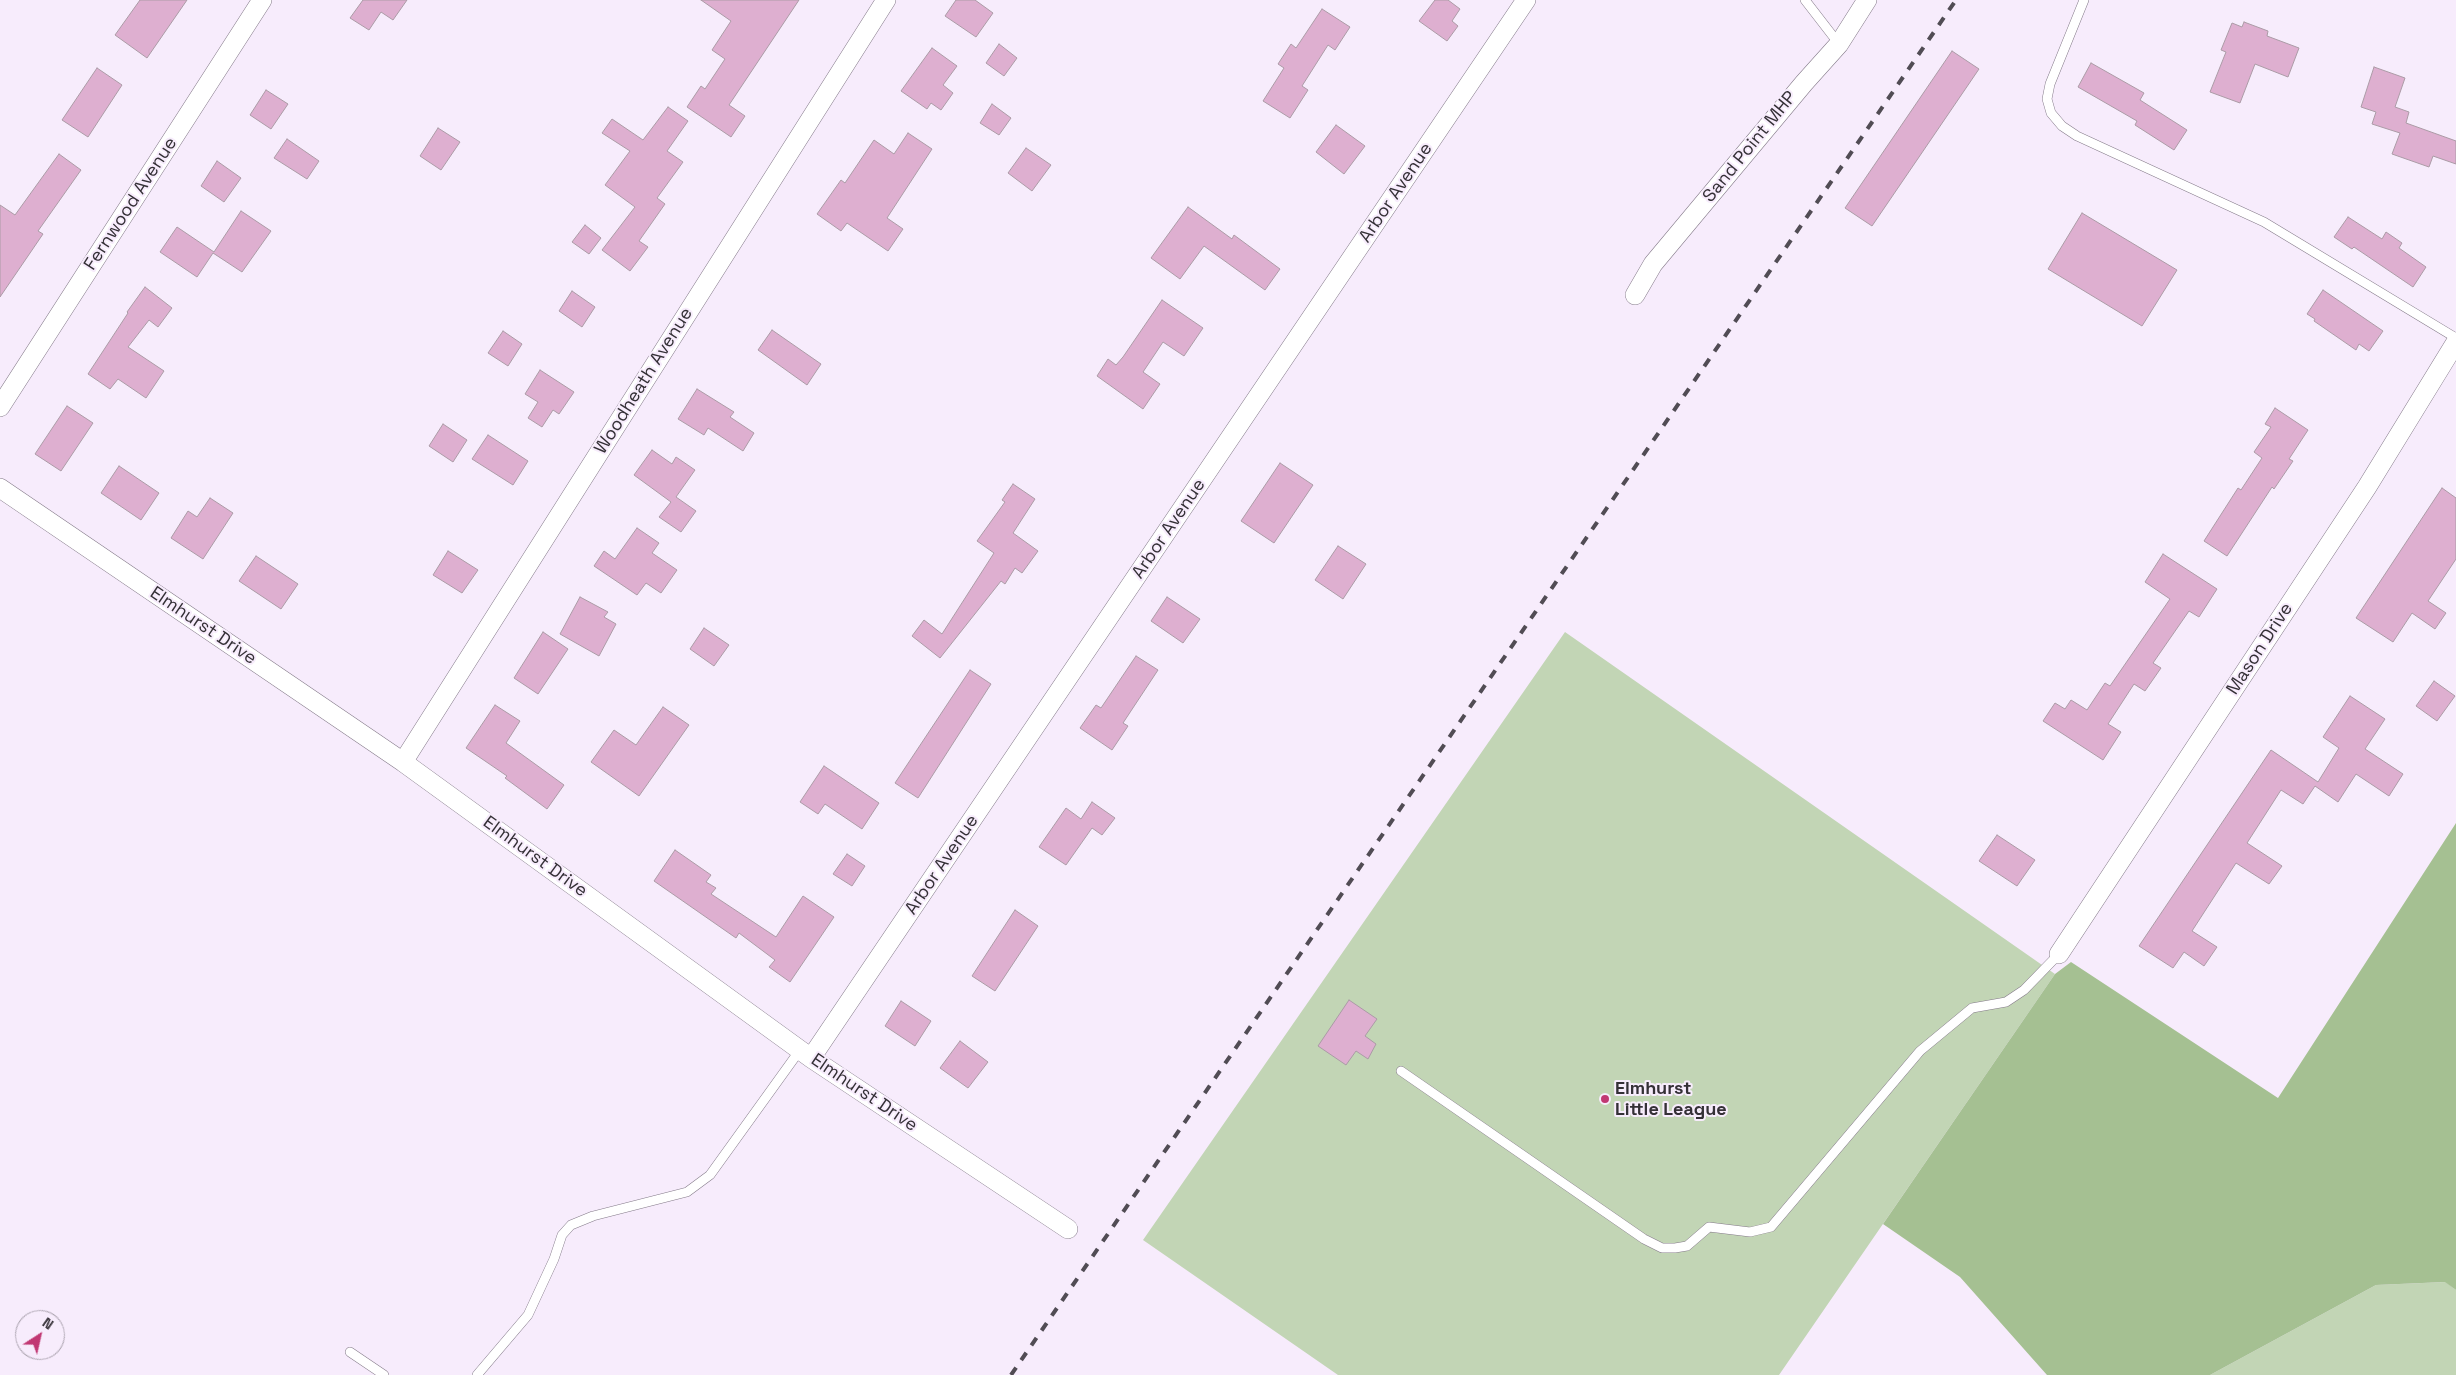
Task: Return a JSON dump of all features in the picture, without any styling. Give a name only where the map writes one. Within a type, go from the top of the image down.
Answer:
[{"type":"street","name":"Fernwood Avenue","points":[[0,407],[262,0]]},
{"type":"street","name":"Woodheath Avenue","points":[[403,762],[886,0]]},
{"type":"street","name":"Arbor Avenue","points":[[806,1054],[1526,0]]},
{"type":"street","name":"Sand Point MHP","points":[[1635,295],[1653,264],[1804,82],[1839,44],[1867,0]]},
{"type":"street","name":"Mason Drive","points":[[2059,954],[2367,487],[2456,340]]},
{"type":"street","name":"Elmhurst Drive","points":[[0,488],[403,762],[806,1054],[1068,1229]]},
{"type":"lane","points":[[1805,0],[1839,44]]},
{"type":"lane","points":[[2084,0],[2050,84],[2047,99],[2051,113],[2062,126],[2077,136],[2264,222],[2456,340]]},
{"type":"lane","points":[[1401,1071],[1644,1239],[1662,1248],[1687,1246],[1709,1227],[1750,1232],[1771,1227],[1920,1051],[1972,1008],[2006,1002],[2024,990],[2059,954]]},
{"type":"lane","points":[[477,1375],[528,1315],[554,1259],[562,1235],[571,1225],[593,1216],[688,1192],[710,1175],[806,1054]]},
{"type":"lane","points":[[350,1352],[384,1375]]},
{"type":"green space","name":"Elmhurst Little League","points":[[1565,632],[2055,974],[1779,1375],[1338,1375],[1143,1240]]},
{"type":"green space","points":[[2456,823],[2456,1290],[2445,1282],[2376,1285],[2210,1375],[2047,1375],[1960,1277],[1883,1224],[2055,974],[2071,962],[2278,1098]]},
{"type":"green space","points":[[2446,1282],[2456,1290],[2456,1375],[2210,1375],[2376,1285]]},
{"type":"building","points":[[140,0],[187,0],[147,58],[115,35]]},
{"type":"building","points":[[363,0],[407,0],[393,20],[381,12],[369,30],[350,18]]},
{"type":"building","points":[[701,0],[799,0],[729,105],[745,116],[731,137],[687,107],[701,86],[705,89],[725,59],[712,50],[731,21]]},
{"type":"building","points":[[956,0],[975,0],[993,13],[976,37],[945,16]]},
{"type":"building","points":[[1435,0],[1448,0],[1460,9],[1452,21],[1458,26],[1447,41],[1419,21]]},
{"type":"building","points":[[1322,9],[1350,27],[1335,50],[1328,45],[1302,86],[1308,90],[1290,118],[1263,101],[1284,68],[1278,64],[1291,44],[1296,48]]},
{"type":"building","points":[[2244,22],[2268,31],[2267,36],[2299,48],[2288,77],[2255,64],[2240,103],[2210,92],[2226,52],[2221,50],[2232,23],[2242,27]]},
{"type":"building","points":[[999,44],[1017,58],[1004,76],[986,63]]},
{"type":"building","points":[[932,48],[957,66],[943,85],[953,93],[941,110],[931,103],[927,109],[901,91]]},
{"type":"building","points":[[1952,51],[1979,69],[1872,226],[1845,208]]},
{"type":"building","points":[[2091,63],[2144,93],[2140,100],[2187,130],[2174,150],[2135,125],[2137,121],[2078,87]]},
{"type":"building","points":[[2374,67],[2405,78],[2395,107],[2409,112],[2406,123],[2456,141],[2456,164],[2433,156],[2429,167],[2392,154],[2400,133],[2372,124],[2376,112],[2361,107]]},
{"type":"building","points":[[97,68],[122,85],[88,137],[62,120]]},
{"type":"building","points":[[266,90],[288,104],[271,129],[250,115]]},
{"type":"building","points":[[992,104],[1011,118],[999,135],[980,123]]},
{"type":"building","points":[[668,107],[688,121],[667,151],[683,162],[657,198],[665,204],[639,241],[648,247],[630,271],[602,250],[635,207],[605,185],[630,151],[602,133],[612,119],[643,140]]},
{"type":"building","points":[[1336,125],[1365,146],[1344,174],[1316,152]]},
{"type":"building","points":[[438,128],[460,142],[441,170],[420,156]]},
{"type":"building","points":[[908,133],[932,149],[887,218],[903,229],[888,251],[847,223],[841,231],[817,214],[841,180],[845,183],[874,140],[894,154]]},
{"type":"building","points":[[287,139],[319,161],[307,179],[274,158]]},
{"type":"building","points":[[1026,148],[1051,165],[1032,191],[1008,173]]},
{"type":"building","points":[[59,154],[81,170],[38,231],[43,234],[0,297],[0,205],[15,215]]},
{"type":"building","points":[[217,161],[241,178],[224,202],[201,186]]},
{"type":"building","points":[[1188,207],[1232,239],[1234,235],[1280,269],[1265,290],[1204,246],[1180,279],[1151,258]]},
{"type":"building","points":[[241,211],[271,231],[242,272],[213,253],[197,277],[160,252],[177,227],[214,252]]},
{"type":"building","points":[[2082,213],[2177,270],[2142,326],[2048,269]]},
{"type":"building","points":[[2348,217],[2382,239],[2386,232],[2402,243],[2399,248],[2426,267],[2413,287],[2354,247],[2352,249],[2334,237]]},
{"type":"building","points":[[585,225],[601,238],[589,254],[572,242]]},
{"type":"building","points":[[145,287],[172,308],[158,327],[149,320],[128,347],[164,371],[146,398],[118,379],[110,389],[88,374]]},
{"type":"building","points":[[2323,290],[2383,331],[2369,351],[2359,344],[2356,350],[2307,314]]},
{"type":"building","points":[[572,291],[595,307],[582,327],[559,311]]},
{"type":"building","points":[[1162,300],[1203,328],[1184,356],[1163,342],[1143,372],[1160,384],[1143,409],[1097,376],[1108,359],[1116,365],[1123,357]]},
{"type":"building","points":[[772,330],[821,364],[807,385],[758,350]]},
{"type":"building","points":[[503,331],[522,344],[508,366],[488,353]]},
{"type":"building","points":[[540,370],[574,392],[559,414],[553,410],[542,427],[528,418],[538,402],[525,394]]},
{"type":"building","points":[[697,389],[734,412],[730,417],[754,433],[743,451],[708,428],[704,435],[678,419]]},
{"type":"building","points":[[67,406],[93,423],[61,471],[35,454]]},
{"type":"building","points":[[2275,408],[2308,430],[2289,459],[2293,461],[2274,489],[2272,487],[2227,556],[2204,541],[2238,488],[2241,490],[2262,458],[2254,452],[2271,427],[2265,424]]},
{"type":"building","points":[[443,424],[467,440],[453,462],[429,446]]},
{"type":"building","points":[[488,435],[528,461],[513,485],[472,459]]},
{"type":"building","points":[[652,450],[672,464],[676,457],[695,470],[676,497],[696,511],[681,532],[659,517],[671,502],[634,475]]},
{"type":"building","points":[[1280,463],[1313,485],[1274,543],[1241,521]]},
{"type":"building","points":[[119,466],[159,493],[141,520],[101,493]]},
{"type":"building","points":[[1013,484],[1035,499],[1013,533],[1038,551],[1022,573],[1015,568],[1005,584],[1001,581],[940,658],[912,636],[924,620],[942,634],[994,553],[977,541],[1005,502],[1002,500]]},
{"type":"building","points":[[2442,488],[2456,498],[2456,559],[2428,601],[2446,613],[2435,629],[2412,613],[2393,642],[2356,618]]},
{"type":"building","points":[[210,498],[233,513],[203,559],[171,538],[188,511],[197,517]]},
{"type":"building","points":[[637,528],[659,543],[652,553],[677,570],[661,593],[646,583],[637,595],[594,566],[604,551],[615,559]]},
{"type":"building","points":[[1338,546],[1366,564],[1343,599],[1315,580]]},
{"type":"building","points":[[448,551],[478,570],[462,593],[433,575]]},
{"type":"building","points":[[2163,554],[2217,589],[2199,617],[2189,611],[2153,663],[2161,668],[2145,691],[2134,684],[2108,724],[2121,732],[2103,760],[2043,721],[2055,703],[2065,709],[2071,700],[2087,710],[2105,683],[2110,686],[2170,599],[2145,582]]},
{"type":"building","points":[[256,556],[298,584],[281,609],[239,581]]},
{"type":"building","points":[[580,597],[608,612],[604,617],[616,624],[599,656],[560,634]]},
{"type":"building","points":[[1167,597],[1200,619],[1183,643],[1151,621]]},
{"type":"building","points":[[704,628],[729,645],[714,666],[690,649]]},
{"type":"building","points":[[543,632],[568,649],[538,694],[514,678]]},
{"type":"building","points":[[1136,656],[1158,670],[1123,723],[1128,726],[1112,750],[1080,728],[1096,705],[1101,708]]},
{"type":"building","points":[[970,670],[991,684],[918,798],[895,783]]},
{"type":"building","points":[[2434,681],[2455,696],[2437,721],[2416,706]]},
{"type":"building","points":[[2350,696],[2385,719],[2365,749],[2403,774],[2389,796],[2356,774],[2338,802],[2315,786],[2303,804],[2281,790],[2247,843],[2282,866],[2269,884],[2236,863],[2192,931],[2217,947],[2204,966],[2184,952],[2173,968],[2139,946],[2271,750],[2318,782],[2339,748],[2323,737]]},
{"type":"building","points":[[495,705],[520,721],[506,743],[564,785],[547,809],[505,778],[507,776],[466,748]]},
{"type":"building","points":[[663,707],[689,725],[639,796],[591,762],[614,730],[636,745]]},
{"type":"building","points":[[824,766],[879,803],[862,829],[825,804],[818,814],[800,802]]},
{"type":"building","points":[[1092,802],[1115,818],[1102,835],[1092,828],[1066,865],[1039,847],[1066,808],[1081,819]]},
{"type":"building","points":[[1997,835],[2035,860],[2017,886],[1979,861]]},
{"type":"building","points":[[675,850],[711,875],[706,882],[716,888],[711,894],[776,937],[803,896],[834,917],[790,982],[769,967],[775,960],[739,933],[736,938],[654,881]]},
{"type":"building","points":[[847,854],[865,866],[852,886],[833,874]]},
{"type":"building","points":[[1015,910],[1038,926],[995,991],[972,976]]},
{"type":"building","points":[[1349,1000],[1377,1019],[1365,1036],[1376,1044],[1368,1059],[1356,1051],[1346,1065],[1318,1046]]},
{"type":"building","points":[[901,1001],[931,1021],[915,1046],[885,1026]]},
{"type":"building","points":[[960,1041],[988,1062],[968,1088],[940,1068]]},
{"type":"railway","points":[[1011,1375],[1956,0]]},
{"type":"place","name":"Elmhurst Little League","points":[[1605,1099]]}]
